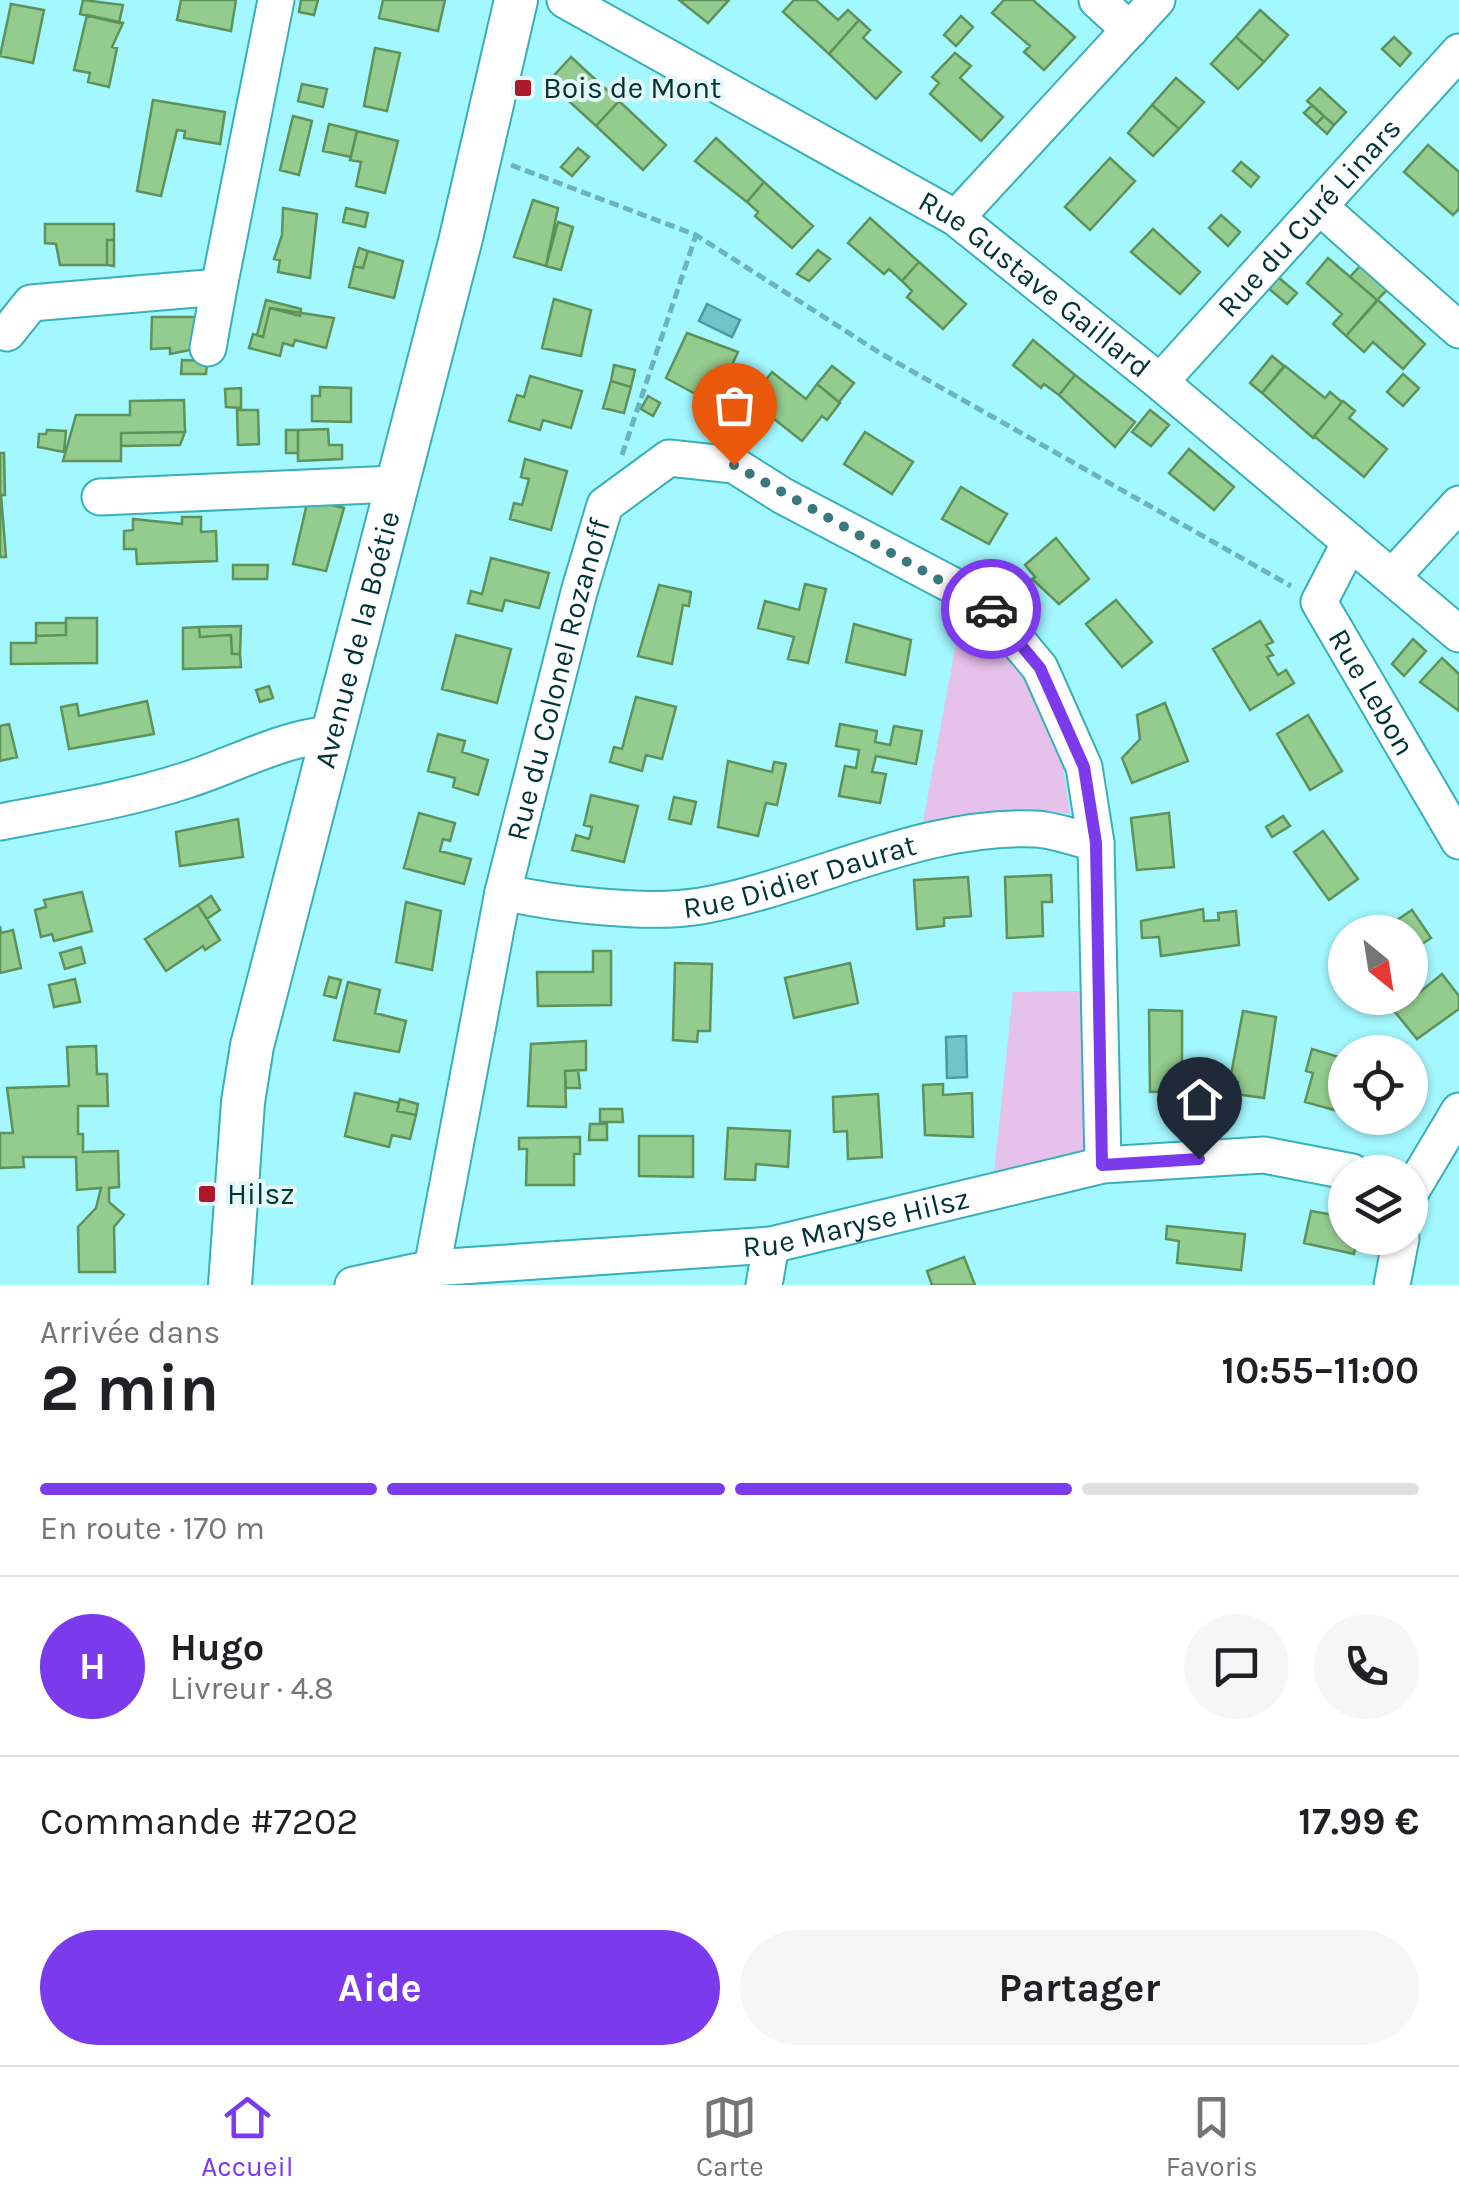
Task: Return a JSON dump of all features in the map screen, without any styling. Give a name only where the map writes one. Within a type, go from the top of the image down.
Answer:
[{"type":"main road","name":"Avenue de la Boétie","points":[[230,1285],[243,1102],[252,1046],[516,0]]},
{"type":"street","points":[[208,348],[276,0]]},
{"type":"street","name":"Rue Gustave Gaillard","points":[[565,0],[956,218],[1160,382],[1459,634]]},
{"type":"street","points":[[1097,0],[1130,30]]},
{"type":"street","points":[[956,218],[1157,0]]},
{"type":"street","name":"Rue du Curé Linars","points":[[1160,382],[1459,52]]},
{"type":"street","points":[[1319,206],[1459,330]]},
{"type":"street","points":[[8,333],[30,303],[220,287]]},
{"type":"street","name":"Rue du Colonel Rozanoff","points":[[432,1268],[503,892],[605,505],[669,458],[734,465],[783,496],[986,603],[1040,668],[1084,767],[1096,843],[1102,1165]]},
{"type":"street","points":[[100,497],[395,484]]},
{"type":"street","points":[[1392,577],[1459,504]]},
{"type":"street","name":"Rue Lebon","points":[[1350,542],[1319,602],[1459,842]]},
{"type":"street","points":[[0,822],[156,788],[270,747],[332,734]]},
{"type":"street","name":"Rue Didier Daurat","points":[[503,892],[558,904],[698,907],[806,879],[922,841],[1037,829],[1096,843]]},
{"type":"street","points":[[1428,1159],[1459,1111]]},
{"type":"street","name":"Rue Maryse Hilsz","points":[[353,1285],[432,1268],[770,1245],[1102,1165],[1264,1155],[1328,1167]]},
{"type":"street","points":[[764,1285],[770,1245]]},
{"type":"street","points":[[1392,1285],[1398,1255]]},
{"type":"path","points":[[480,154],[696,235],[880,353],[1319,602]]},
{"type":"path","points":[[605,505],[696,235]]},
{"type":"shaded area","points":[[707,304],[740,320],[732,337],[699,321]]},
{"type":"shaded area","points":[[964,600],[1016,665],[1060,748],[1070,814],[1035,809],[923,822]]},
{"type":"shaded area","points":[[1083,991],[1088,1152],[994,1173],[1013,992]]},
{"type":"shaded area","points":[[966,1036],[967,1077],[947,1078],[946,1037]]},
{"type":"building","points":[[83,0],[123,5],[119,23],[80,14]]},
{"type":"building","points":[[181,0],[236,0],[231,31],[177,20]]},
{"type":"building","points":[[301,0],[318,0],[314,15],[299,12]]},
{"type":"building","points":[[383,0],[445,0],[438,31],[379,18]]},
{"type":"building","points":[[679,0],[729,0],[708,23]]},
{"type":"building","points":[[794,0],[816,0],[838,20],[848,10],[859,20],[829,54],[783,12]]},
{"type":"building","points":[[1004,0],[1033,0],[1075,37],[1044,70],[1024,52],[1030,46],[992,13]]},
{"type":"building","points":[[11,4],[44,10],[33,63],[0,56]]},
{"type":"building","points":[[1260,10],[1288,35],[1264,62],[1236,37]]},
{"type":"building","points":[[87,15],[123,23],[112,47],[117,48],[109,87],[88,82],[90,73],[74,70]]},
{"type":"building","points":[[961,16],[973,27],[956,46],[944,35]]},
{"type":"building","points":[[859,20],[870,30],[863,38],[901,72],[876,99],[829,54]]},
{"type":"building","points":[[1236,37],[1264,62],[1238,89],[1211,64]]},
{"type":"building","points":[[1394,37],[1411,53],[1400,66],[1382,49]]},
{"type":"building","points":[[375,48],[400,53],[387,111],[364,106]]},
{"type":"building","points":[[955,53],[971,66],[960,78],[1003,117],[981,141],[930,94],[939,83],[932,77]]},
{"type":"building","points":[[571,57],[619,101],[596,126],[548,82]]},
{"type":"building","points":[[1176,78],[1204,102],[1179,129],[1152,105]]},
{"type":"building","points":[[302,84],[327,89],[323,107],[298,101]]},
{"type":"building","points":[[1320,88],[1346,112],[1334,125],[1307,101]]},
{"type":"building","points":[[153,100],[225,112],[220,144],[184,138],[185,131],[177,130],[161,196],[137,191]]},
{"type":"building","points":[[619,101],[666,145],[643,170],[596,126]]},
{"type":"building","points":[[1152,105],[1179,129],[1153,156],[1128,133]]},
{"type":"building","points":[[1312,105],[1324,116],[1316,124],[1304,113]]},
{"type":"building","points":[[293,116],[312,121],[299,175],[280,170]]},
{"type":"building","points":[[1324,116],[1334,125],[1327,134],[1316,124]]},
{"type":"building","points":[[329,124],[357,131],[351,157],[323,151]]},
{"type":"building","points":[[357,131],[398,141],[385,193],[356,186],[361,162],[350,160]]},
{"type":"building","points":[[716,138],[764,182],[747,202],[695,161]]},
{"type":"building","points":[[1428,145],[1459,172],[1459,209],[1453,215],[1404,172]]},
{"type":"building","points":[[578,148],[589,157],[572,176],[561,167]]},
{"type":"building","points":[[1110,158],[1135,181],[1090,230],[1065,207]]},
{"type":"building","points":[[1241,162],[1259,177],[1251,187],[1233,171]]},
{"type":"building","points":[[764,182],[813,226],[792,248],[755,216],[758,212],[747,202]]},
{"type":"building","points":[[533,200],[558,208],[546,266],[514,257]]},
{"type":"building","points":[[283,208],[317,214],[310,278],[278,272],[280,260],[274,259],[282,235]]},
{"type":"building","points":[[346,208],[368,213],[365,227],[343,222]]},
{"type":"building","points":[[1221,215],[1240,232],[1228,246],[1209,228]]},
{"type":"building","points":[[870,218],[919,262],[902,281],[889,269],[884,274],[848,243]]},
{"type":"building","points":[[558,222],[573,227],[561,270],[546,266]]},
{"type":"building","points":[[45,224],[114,224],[114,240],[107,240],[107,265],[60,265],[56,244],[45,243]]},
{"type":"building","points":[[1153,229],[1200,272],[1180,294],[1131,252]]},
{"type":"building","points":[[107,240],[114,240],[114,266],[107,265]]},
{"type":"building","points":[[359,248],[368,251],[363,268],[354,266]]},
{"type":"building","points":[[818,250],[830,259],[809,281],[797,274]]},
{"type":"building","points":[[368,251],[403,261],[394,298],[349,287],[354,266],[363,268]]},
{"type":"building","points":[[1328,258],[1377,300],[1346,336],[1333,324],[1342,314],[1307,283]]},
{"type":"building","points":[[919,262],[966,304],[943,329],[907,297],[912,291],[902,281]]},
{"type":"building","points":[[1360,266],[1387,290],[1377,300],[1350,277]]},
{"type":"building","points":[[1278,277],[1297,293],[1287,304],[1268,288]]},
{"type":"building","points":[[554,299],[591,310],[581,356],[542,348]]},
{"type":"building","points":[[266,300],[301,309],[300,316],[270,308],[263,337],[257,335]]},
{"type":"building","points":[[1378,300],[1425,344],[1403,369],[1373,342],[1364,352],[1346,336]]},
{"type":"building","points":[[270,308],[334,318],[326,348],[295,340],[293,346],[283,343],[280,356],[249,348],[253,334],[263,337]]},
{"type":"building","points":[[152,317],[203,317],[200,348],[170,354],[170,348],[151,349]]},
{"type":"building","points":[[687,333],[738,352],[714,404],[666,378]]},
{"type":"building","points":[[1033,340],[1075,375],[1059,395],[1044,384],[1041,388],[1013,365]]},
{"type":"building","points":[[1272,356],[1284,366],[1262,393],[1250,383]]},
{"type":"building","points":[[182,360],[207,361],[206,374],[181,374]]},
{"type":"building","points":[[614,365],[635,370],[631,387],[611,381]]},
{"type":"building","points":[[832,366],[854,383],[839,402],[817,384]]},
{"type":"building","points":[[1285,366],[1325,398],[1330,392],[1342,402],[1313,438],[1262,393]]},
{"type":"building","points":[[772,372],[806,399],[817,384],[840,403],[827,420],[822,416],[802,441],[750,400]]},
{"type":"building","points":[[1403,374],[1419,388],[1403,406],[1387,392]]},
{"type":"building","points":[[1075,375],[1135,422],[1115,447],[1059,395]]},
{"type":"building","points":[[530,376],[582,391],[571,428],[543,420],[540,430],[509,421],[517,395],[524,397]]},
{"type":"building","points":[[611,381],[631,387],[624,413],[603,408]]},
{"type":"building","points":[[320,387],[351,388],[351,422],[312,421],[312,396],[320,396]]},
{"type":"building","points":[[241,388],[241,408],[226,407],[225,389]]},
{"type":"building","points":[[648,396],[660,403],[653,416],[641,409]]},
{"type":"building","points":[[184,400],[185,432],[121,433],[121,461],[63,461],[76,415],[130,415],[130,401]]},
{"type":"building","points":[[1343,401],[1355,411],[1349,418],[1387,449],[1364,477],[1314,436]]},
{"type":"building","points":[[237,410],[258,410],[259,444],[238,445]]},
{"type":"building","points":[[1150,410],[1169,425],[1151,446],[1132,432]]},
{"type":"building","points":[[328,429],[329,445],[342,445],[342,459],[298,461],[298,430]]},
{"type":"building","points":[[47,430],[66,431],[64,452],[38,447],[39,434],[46,434]]},
{"type":"building","points":[[286,430],[298,430],[298,453],[286,453]]},
{"type":"building","points":[[185,432],[180,445],[121,446],[121,433]]},
{"type":"building","points":[[865,432],[913,462],[892,494],[844,464]]},
{"type":"building","points":[[1189,449],[1234,487],[1214,510],[1169,473]]},
{"type":"building","points":[[0,453],[4,453],[5,495],[1,495],[6,557],[0,557]]},
{"type":"building","points":[[525,459],[567,471],[551,530],[510,519],[514,503],[522,505],[529,479],[521,477]]},
{"type":"building","points":[[961,487],[1007,514],[989,544],[942,519]]},
{"type":"building","points":[[308,499],[344,508],[326,571],[293,564]]},
{"type":"building","points":[[182,517],[201,517],[201,532],[216,531],[217,561],[137,564],[136,549],[124,549],[124,531],[133,530],[133,519],[182,524]]},
{"type":"building","points":[[1056,538],[1089,579],[1059,604],[1032,579],[1035,577],[1025,565]]},
{"type":"building","points":[[491,558],[549,573],[539,608],[505,600],[502,611],[468,603],[471,591],[482,594]]},
{"type":"building","points":[[233,565],[268,565],[267,579],[233,579]]},
{"type":"building","points":[[805,584],[826,589],[808,663],[788,659],[794,637],[758,628],[765,601],[799,610]]},
{"type":"building","points":[[659,585],[691,592],[689,606],[683,605],[672,664],[638,656]]},
{"type":"building","points":[[1116,600],[1152,642],[1122,667],[1086,624]]},
{"type":"building","points":[[66,618],[97,618],[97,663],[11,664],[11,643],[36,643],[36,636],[66,635]]},
{"type":"building","points":[[1260,621],[1273,642],[1266,645],[1273,655],[1267,657],[1278,675],[1286,670],[1294,683],[1250,710],[1213,649]]},
{"type":"building","points":[[36,623],[66,623],[66,635],[36,636]]},
{"type":"building","points":[[854,624],[911,640],[905,675],[846,662]]},
{"type":"building","points":[[241,626],[240,654],[232,654],[231,635],[200,637],[199,627]]},
{"type":"building","points":[[199,627],[200,637],[231,635],[232,654],[240,654],[241,667],[183,669],[183,628]]},
{"type":"building","points":[[456,635],[511,649],[497,703],[442,689]]},
{"type":"building","points":[[1413,639],[1426,651],[1404,676],[1392,664]]},
{"type":"building","points":[[1442,658],[1459,674],[1459,711],[1420,682]]},
{"type":"building","points":[[269,686],[273,698],[260,702],[256,690]]},
{"type":"building","points":[[636,697],[676,707],[662,759],[646,755],[642,771],[610,762],[614,747],[622,749]]},
{"type":"building","points":[[147,701],[154,734],[69,749],[61,707],[77,704],[79,716]]},
{"type":"building","points":[[1165,703],[1188,761],[1132,783],[1122,758],[1140,739],[1137,715]]},
{"type":"building","points":[[1308,715],[1342,771],[1310,790],[1277,734]]},
{"type":"building","points":[[9,724],[17,757],[0,761],[0,726]]},
{"type":"building","points":[[840,724],[877,731],[875,742],[890,745],[894,726],[922,731],[916,764],[876,756],[872,772],[886,774],[880,803],[839,796],[845,766],[856,768],[859,750],[836,746]]},
{"type":"building","points":[[438,734],[465,741],[462,752],[488,760],[478,795],[453,787],[455,778],[428,771]]},
{"type":"building","points":[[728,761],[772,772],[774,762],[786,764],[777,805],[766,803],[758,836],[718,827]]},
{"type":"building","points":[[591,795],[638,806],[624,862],[572,850],[576,835],[589,839],[592,827],[584,825]]},
{"type":"building","points":[[674,797],[696,802],[691,824],[669,819]]},
{"type":"building","points":[[419,813],[455,823],[450,841],[443,839],[440,851],[471,859],[464,884],[404,868]]},
{"type":"building","points":[[1169,813],[1174,867],[1137,870],[1131,818]]},
{"type":"building","points":[[1283,816],[1290,826],[1272,837],[1266,827]]},
{"type":"building","points":[[238,819],[243,857],[180,866],[176,832]]},
{"type":"building","points":[[1323,831],[1358,879],[1329,900],[1294,852]]},
{"type":"building","points":[[1051,875],[1052,902],[1042,902],[1043,936],[1007,938],[1005,877]]},
{"type":"building","points":[[968,877],[971,916],[944,918],[944,926],[917,929],[914,880]]},
{"type":"building","points":[[82,892],[92,931],[54,941],[52,934],[41,937],[35,910],[46,907],[44,900]]},
{"type":"building","points":[[211,896],[220,910],[207,919],[198,905]]},
{"type":"building","points":[[406,902],[441,911],[432,970],[396,962]]},
{"type":"building","points":[[198,905],[220,940],[205,950],[203,946],[166,971],[145,939]]},
{"type":"building","points":[[1203,909],[1204,921],[1219,920],[1218,913],[1236,911],[1239,945],[1161,956],[1159,937],[1142,938],[1141,921]]},
{"type":"building","points":[[0,926],[1,933],[13,930],[21,968],[0,973]]},
{"type":"building","points":[[81,947],[85,963],[65,969],[60,953]]},
{"type":"building","points":[[593,951],[611,951],[611,1005],[538,1006],[537,972],[593,972]]},
{"type":"building","points":[[675,963],[712,964],[710,1031],[698,1031],[697,1042],[673,1040]]},
{"type":"building","points":[[850,963],[858,1003],[794,1018],[785,978]]},
{"type":"building","points":[[1442,974],[1459,996],[1459,1009],[1423,1035],[1414,1035],[1397,1015],[1428,1015],[1428,985]]},
{"type":"building","points":[[329,977],[341,980],[336,998],[324,995]]},
{"type":"building","points":[[75,979],[80,1002],[54,1007],[49,985]]},
{"type":"building","points":[[348,982],[380,990],[375,1013],[406,1021],[399,1052],[334,1040]]},
{"type":"building","points":[[1149,1010],[1182,1011],[1182,1070],[1186,1070],[1187,1091],[1150,1092]]},
{"type":"building","points":[[1243,1011],[1276,1017],[1264,1098],[1235,1094],[1238,1082],[1230,1080]]},
{"type":"building","points":[[586,1041],[586,1070],[565,1071],[566,1107],[528,1106],[531,1044]]},
{"type":"building","points":[[96,1046],[97,1074],[107,1074],[108,1106],[78,1106],[78,1134],[83,1134],[83,1152],[118,1151],[119,1187],[109,1188],[109,1202],[124,1215],[114,1227],[115,1272],[79,1272],[78,1227],[96,1208],[101,1188],[77,1190],[76,1157],[23,1157],[24,1167],[0,1168],[0,1133],[13,1133],[7,1088],[69,1086],[67,1047]]},
{"type":"building","points":[[1312,1049],[1328,1054],[1328,1108],[1305,1102],[1313,1073],[1306,1071]]},
{"type":"building","points":[[578,1070],[580,1088],[566,1088],[565,1071]]},
{"type":"building","points":[[943,1084],[943,1095],[972,1093],[973,1137],[925,1135],[923,1085]]},
{"type":"building","points":[[355,1093],[399,1103],[397,1111],[416,1115],[410,1139],[392,1135],[389,1147],[345,1136]]},
{"type":"building","points":[[878,1094],[882,1157],[848,1159],[847,1131],[834,1132],[833,1097]]},
{"type":"building","points":[[400,1099],[418,1104],[416,1115],[397,1111]]},
{"type":"building","points":[[600,1109],[622,1109],[623,1122],[600,1122]]},
{"type":"building","points":[[590,1124],[607,1124],[607,1140],[589,1140]]},
{"type":"building","points":[[728,1128],[790,1131],[788,1167],[756,1164],[755,1180],[725,1179]]},
{"type":"building","points":[[639,1136],[693,1136],[693,1177],[639,1176]]},
{"type":"building","points":[[580,1137],[580,1154],[574,1154],[574,1185],[526,1185],[527,1149],[519,1149],[519,1138]]},
{"type":"building","points":[[1311,1211],[1328,1214],[1328,1248],[1304,1243]]},
{"type":"building","points":[[1167,1226],[1245,1234],[1241,1270],[1177,1263],[1179,1241],[1166,1239]]},
{"type":"building","points":[[964,1257],[975,1285],[932,1285],[927,1271]]},
{"type":"way so far","points":[[734,465],[783,496],[991,609]]},
{"type":"place","name":"Bois de Mont","points":[[523,88]]},
{"type":"place","name":"Hilsz","points":[[207,1194]]},
{"type":"route","points":[[991,609],[1040,668],[1084,767],[1096,843],[1102,1165],[1199,1159]]}]
